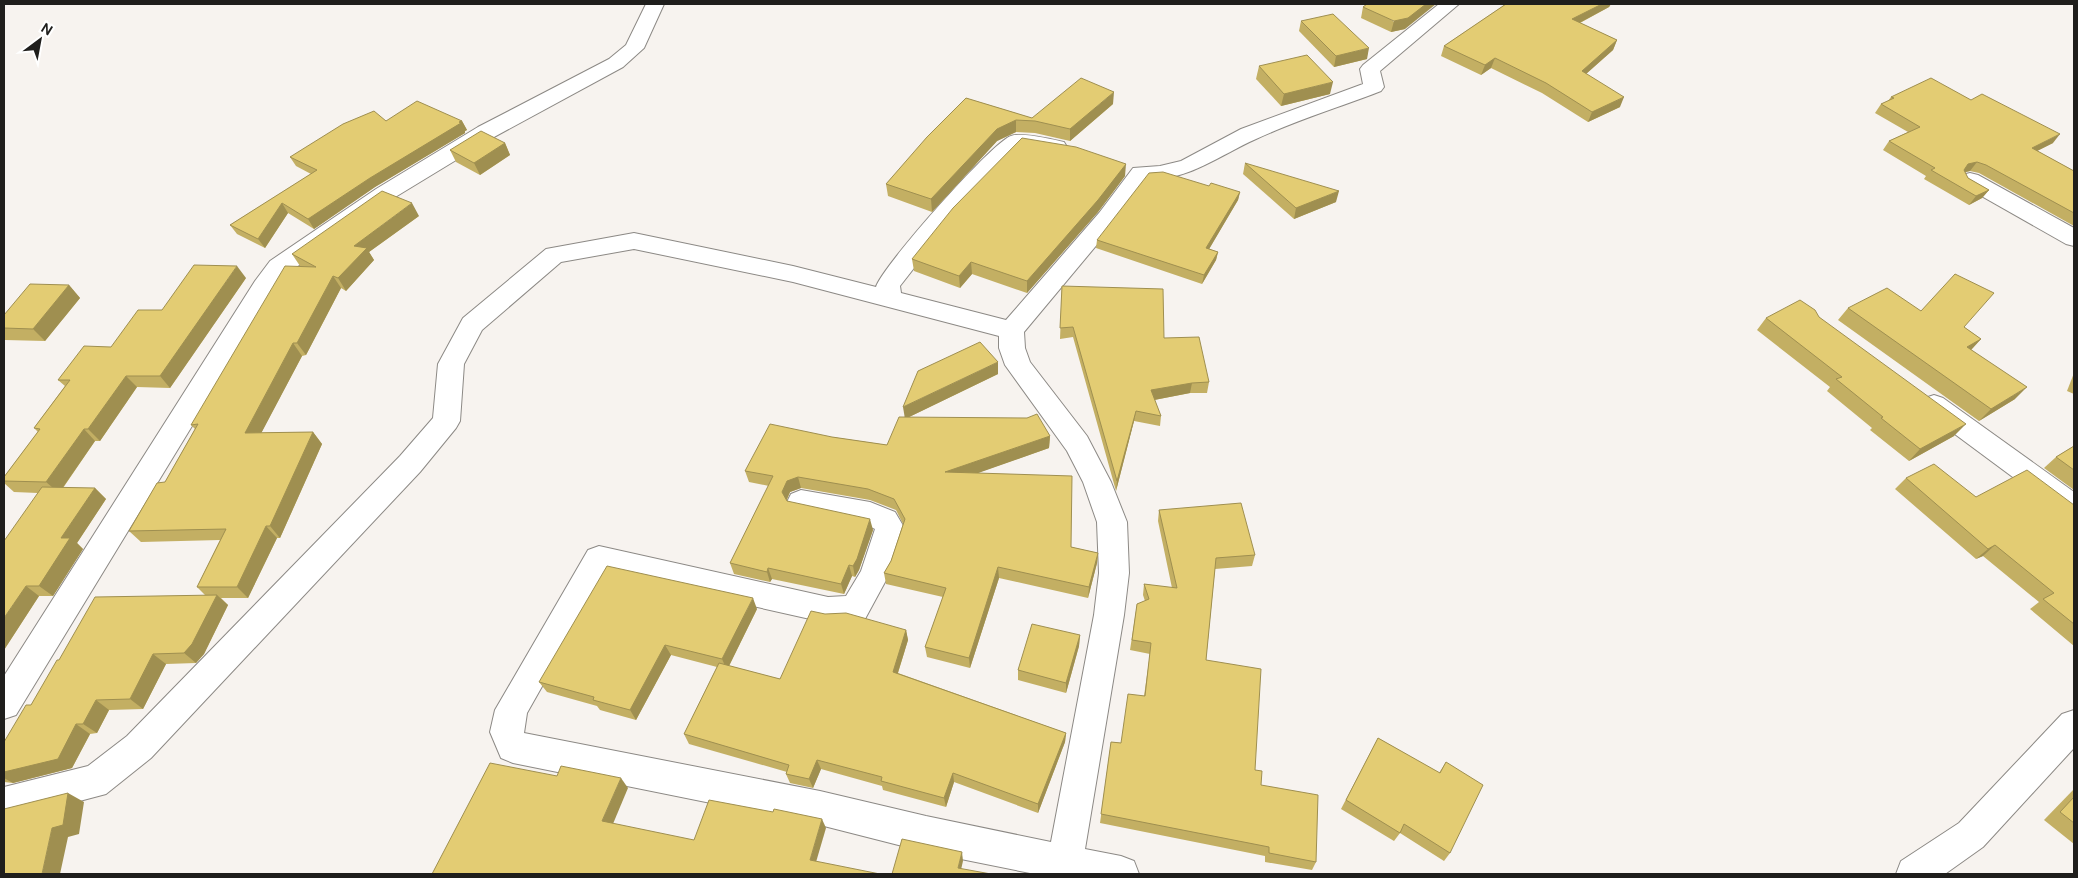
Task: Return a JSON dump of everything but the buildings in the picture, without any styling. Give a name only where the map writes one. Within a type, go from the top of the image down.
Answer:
[{"type":"street","points":[[4,704],[264,287],[279,267],[392,189],[486,132],[616,63],[634,48],[655,4]]},
{"type":"street","points":[[1064,864],[1089,736],[1114,573],[1112,522],[1097,482],[1077,444],[1018,365],[1012,348],[1011,330],[1101,225],[1132,168],[1160,173],[1188,166],[1249,134],[1374,86],[1370,69],[1450,4]]},
{"type":"street","points":[[890,300],[888,285],[894,277],[952,204],[1006,148],[1016,141],[1035,142],[1079,152]]},
{"type":"street","points":[[1970,180],[2074,238]]},
{"type":"street","points":[[4,804],[75,785],[94,782],[108,774],[139,747],[410,464],[446,421],[451,364],[472,324],[554,255],[634,241],[793,274],[1011,330]]},
{"type":"street","points":[[1915,392],[2074,507]]},
{"type":"street","points":[[801,502],[870,514],[886,520],[890,529],[886,545],[867,592],[854,609],[828,610],[599,559],[512,710],[507,732],[513,747],[820,808],[926,834],[1064,864],[1121,874]]},
{"type":"street","points":[[1914,874],[1971,835],[2074,725]]}]
